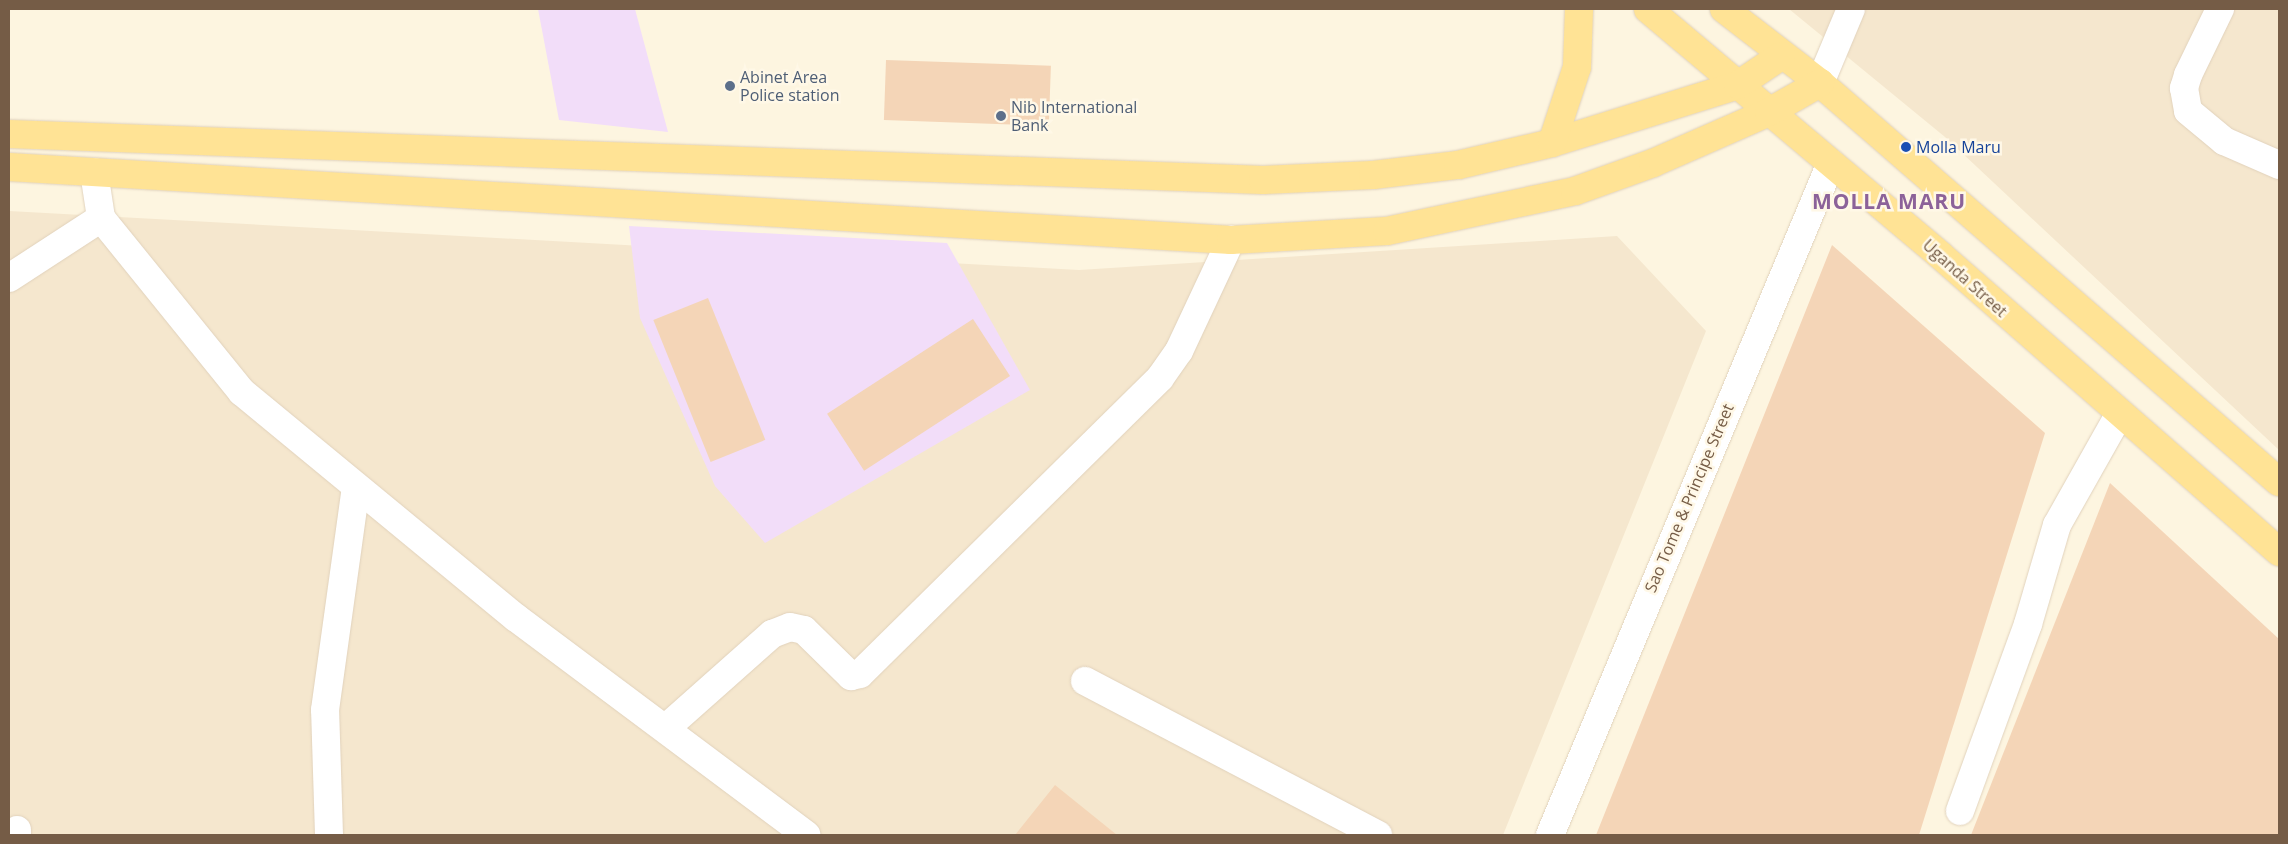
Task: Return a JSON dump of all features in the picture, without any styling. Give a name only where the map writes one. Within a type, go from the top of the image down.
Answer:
[{"type":"main road","points":[[1552,143],[1577,67],[1579,9]]},
{"type":"main road","name":"Uganda Street","points":[[1648,9],[1831,163],[2279,552]]},
{"type":"main road","points":[[1724,9],[1781,56],[1820,83],[2279,482]]},
{"type":"main road","points":[[9,134],[1263,180],[1373,175],[1458,165],[1552,143],[1738,85],[1781,56]]},
{"type":"main road","points":[[9,168],[1231,240],[1387,231],[1488,212],[1584,188],[1769,112],[1820,83]]},
{"type":"street","points":[[1820,83],[1851,9]]},
{"type":"street","points":[[2220,9],[2188,75],[2184,88],[2188,111],[2224,141],[2279,165]]},
{"type":"street","name":"Sao Tome & Principe Street","points":[[1550,835],[1831,163]]},
{"type":"street","points":[[94,172],[101,218],[242,392],[514,616],[666,728],[806,835]]},
{"type":"street","points":[[9,278],[101,218]]},
{"type":"street","points":[[666,728],[772,634],[790,627],[804,630],[850,676],[860,674],[1160,378],[1193,325],[1231,240]]},
{"type":"street","points":[[1960,811],[2028,624],[2057,525],[2119,415]]},
{"type":"street","points":[[330,835],[325,710],[356,487]]},
{"type":"street","points":[[1085,681],[1378,835]]},
{"type":"shaded area","points":[[538,9],[635,9],[668,132],[559,120]]},
{"type":"shaded area","points":[[1789,9],[2279,9],[2279,450],[1945,137]]},
{"type":"shaded area","points":[[9,211],[1079,270],[1617,236],[1706,331],[1503,835],[9,835]]},
{"type":"shaded area","points":[[629,226],[947,243],[1030,390],[765,543],[715,486],[640,318]]},
{"type":"building","points":[[886,60],[1051,66],[1049,126],[884,120]]},
{"type":"building","points":[[1832,245],[2045,433],[1919,835],[1596,835]]},
{"type":"building","points":[[708,298],[765,440],[711,462],[653,320]]},
{"type":"building","points":[[973,319],[1010,376],[864,471],[827,414]]},
{"type":"building","points":[[2110,483],[2279,639],[2279,835],[1971,835]]},
{"type":"building","points":[[1055,785],[1117,835],[1015,835]]},
{"type":"place","name":"Abinet Area Police station","points":[[730,86]]},
{"type":"place","name":"Nib International Bank","points":[[1001,116]]},
{"type":"place","name":"Molla Maru","points":[[1906,147]]},
{"type":"district","name":"MOLLA MARU","points":[[1889,201]]}]
